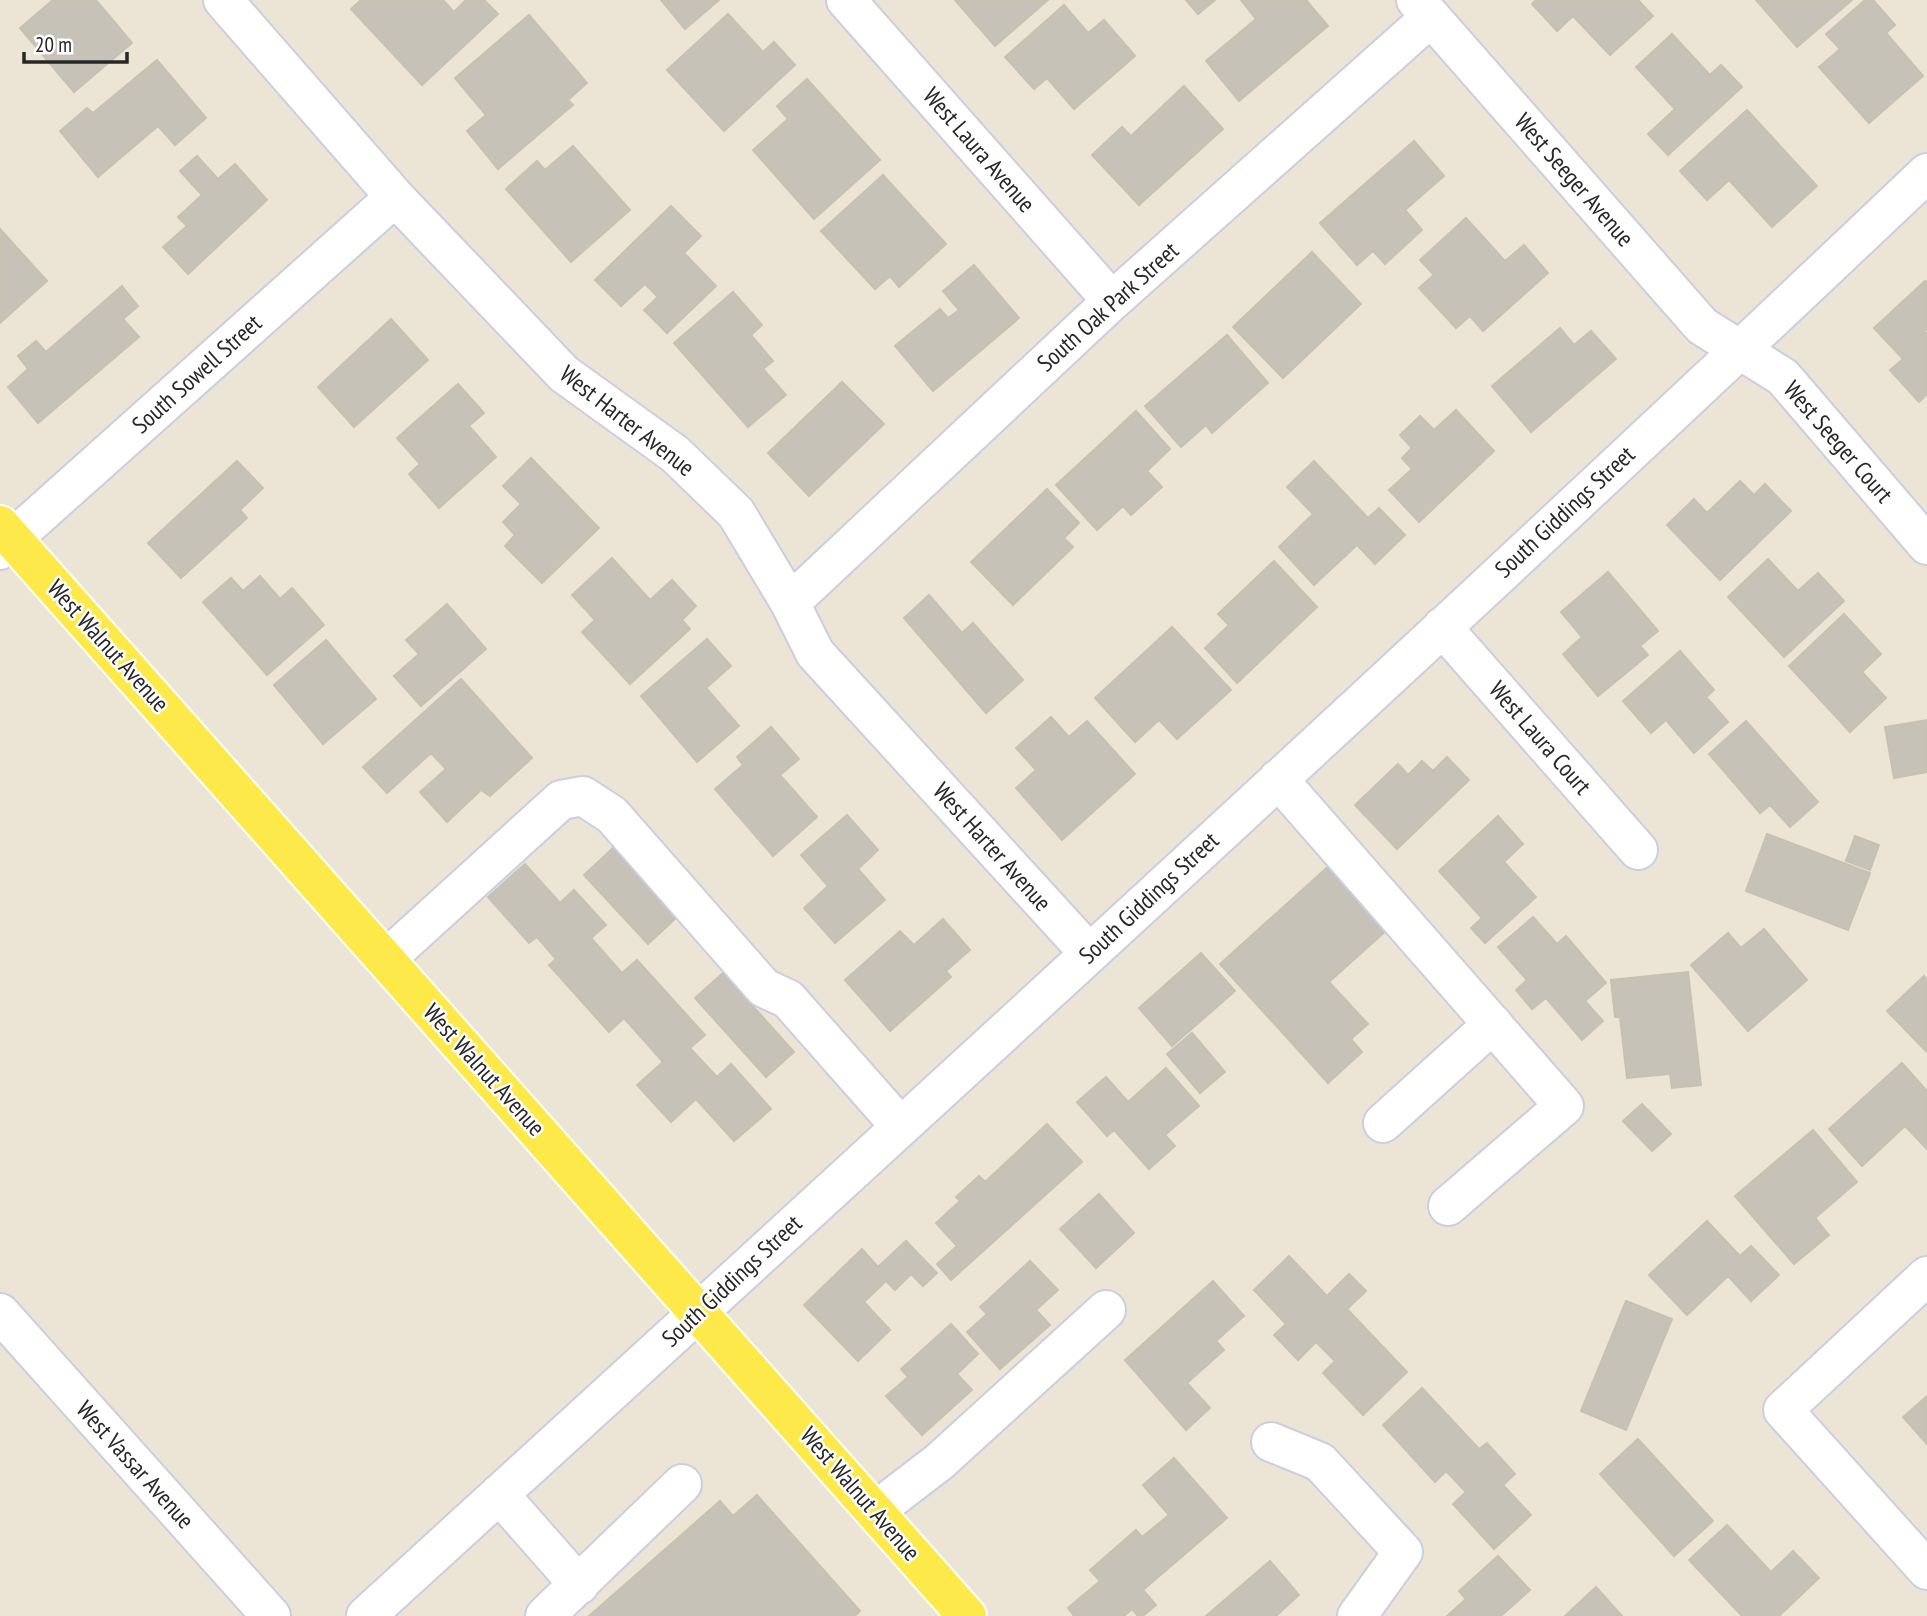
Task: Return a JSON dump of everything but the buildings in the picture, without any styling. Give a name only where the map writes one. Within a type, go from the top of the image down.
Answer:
[{"type":"main road","name":"West Walnut Avenue","points":[[4,538],[699,1311],[967,1616]]},
{"type":"street","name":"West Harter Avenue","points":[[223,0],[395,197],[564,374],[675,454],[736,513],[790,603],[816,653],[1089,953]]},
{"type":"street","name":"West Laura Avenue","points":[[846,0],[1112,301]]},
{"type":"street","name":"South Oak Park Street","points":[[790,603],[1424,9]]},
{"type":"street","name":"West Seeger Avenue","points":[[1424,9],[1702,327],[1740,351]]},
{"type":"street","name":"South Giddings Street","points":[[366,1616],[1278,779],[1740,351],[1927,173]]},
{"type":"street","name":"South Sowell Street","points":[[4,538],[395,197]]},
{"type":"street","name":"West Seeger Court","points":[[1740,351],[1783,377],[1927,545]]},
{"type":"street","name":"West Laura Court","points":[[1442,626],[1638,850]]},
{"type":"street","points":[[1278,779],[1564,1105],[1448,1206]]},
{"type":"street","points":[[385,960],[561,800],[583,796],[612,815],[764,988],[788,999],[900,1126]]},
{"type":"street","points":[[1383,1123],[1493,1024]]},
{"type":"street","points":[[1927,1276],[1783,1410],[1927,1570]]},
{"type":"street","points":[[875,1511],[939,1462],[1106,1310]]},
{"type":"street","name":"West Vassar Avenue","points":[[0,1313],[271,1616]]},
{"type":"street","points":[[1271,1442],[1320,1462],[1403,1552],[1357,1616]]},
{"type":"street","points":[[545,1616],[682,1483]]},
{"type":"street","points":[[499,1494],[579,1585]]}]
